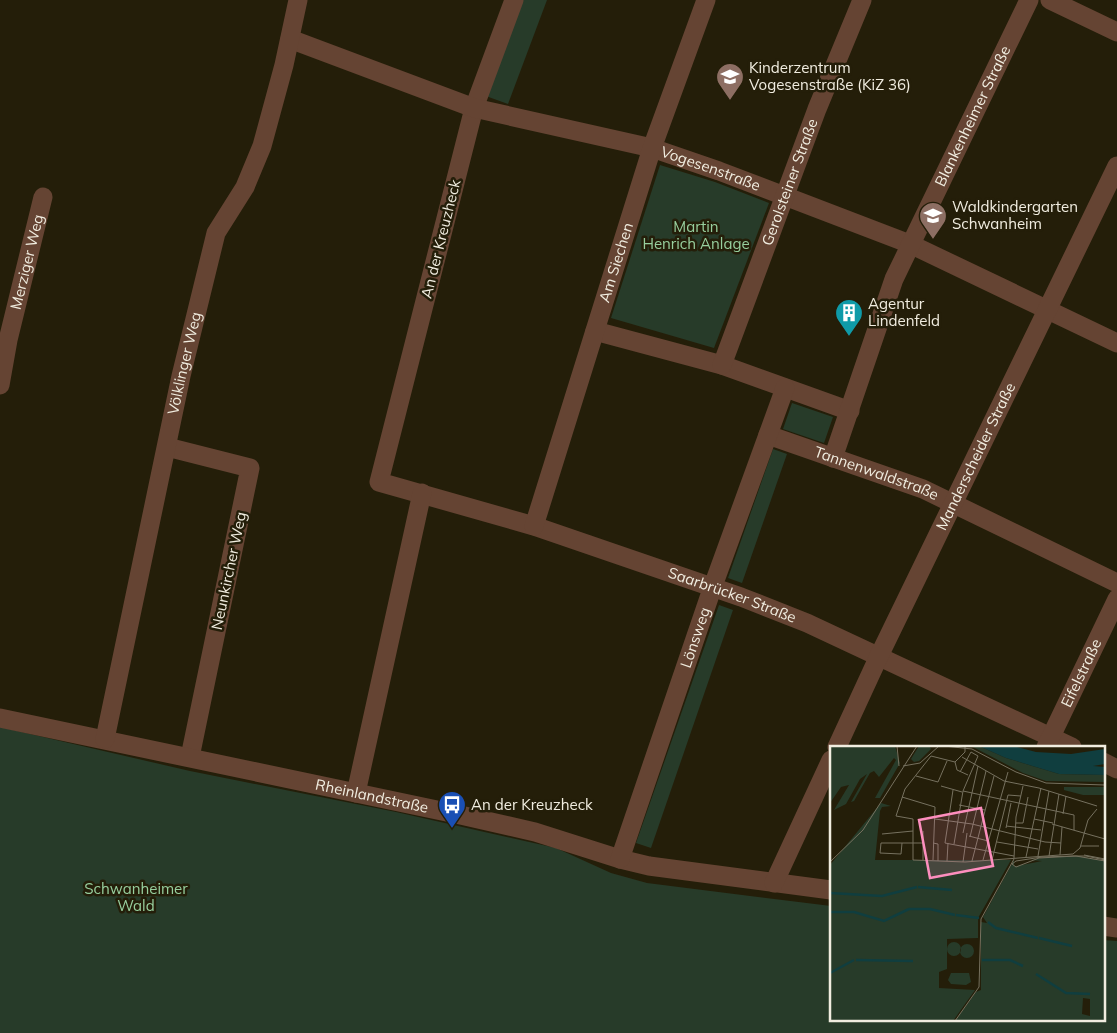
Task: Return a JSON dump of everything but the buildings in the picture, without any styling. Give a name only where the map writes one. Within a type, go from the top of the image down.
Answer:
[{"type":"street","name":"Völklinger Weg","points":[[105,740],[182,376],[216,234],[245,187],[255,164],[282,74],[298,0]]},
{"type":"street","name":"An der Kreuzheck","points":[[379,482],[474,108],[514,0]]},
{"type":"street","name":"Am Siechen","points":[[534,526],[652,148],[706,0]]},
{"type":"street","name":"Gerolsteiner Straße","points":[[722,365],[816,110],[862,0]]},
{"type":"street","name":"Blankenheimer Straße","points":[[833,458],[894,279],[1028,0]]},
{"type":"street","points":[[1050,0],[1117,32]]},
{"type":"street","name":"Vogesenstraße","points":[[290,39],[474,108],[652,148],[785,195],[910,244],[1117,343]]},
{"type":"street","name":"Manderscheider Straße","points":[[837,746],[879,656],[1117,166]]},
{"type":"street","name":"Merziger Weg","points":[[0,385],[8,340],[43,197]]},
{"type":"street","points":[[595,331],[722,365],[850,411]]},
{"type":"street","name":"Lönsweg","points":[[620,859],[713,586],[785,388]]},
{"type":"street","name":"Tannenwaldstraße","points":[[768,435],[923,489],[1117,583]]},
{"type":"street","name":"Neunkircher Weg","points":[[167,447],[250,468],[190,757]]},
{"type":"street","name":"Saarbrücker Straße","points":[[379,482],[422,492],[534,526],[713,586],[807,623],[879,656],[1048,742],[1067,746]]},
{"type":"street","points":[[356,793],[422,492]]},
{"type":"street","name":"Eifelstraße","points":[[1048,742],[1117,599]]},
{"type":"street","name":"Rheinlandstraße","points":[[0,718],[535,832],[620,859],[662,868],[830,890]]},
{"type":"street","points":[[774,883],[830,762]]},
{"type":"street","points":[[1104,762],[1117,769]]},
{"type":"street","points":[[1104,926],[1117,928]]},
{"type":"green space","points":[[516,0],[547,0],[508,104],[483,95]]},
{"type":"green space","name":"Martin Henrich Anlage","points":[[660,165],[715,182],[769,203],[714,348],[611,318]]},
{"type":"green space","points":[[792,403],[833,417],[824,443],[783,429]]},
{"type":"green space","points":[[773,449],[787,454],[742,583],[728,578]]},
{"type":"green space","points":[[719,605],[733,610],[651,848],[636,843]]},
{"type":"green space","name":"Schwanheimer Wald","points":[[0,727],[190,771],[396,812],[556,848],[611,873],[647,883],[830,906],[830,1020],[1104,1020],[1104,940],[1117,941],[1117,1033],[0,1033]]},
{"type":"place","name":"Kinderzentrum Vogesenstraße (KiZ 36)","points":[[730,101]]},
{"type":"place","name":"Waldkindergarten Schwanheim","points":[[933,240]]},
{"type":"place","name":"Agentur Lindenfeld","points":[[849,337]]},
{"type":"place","name":"An der Kreuzheck","points":[[452,829]]}]
